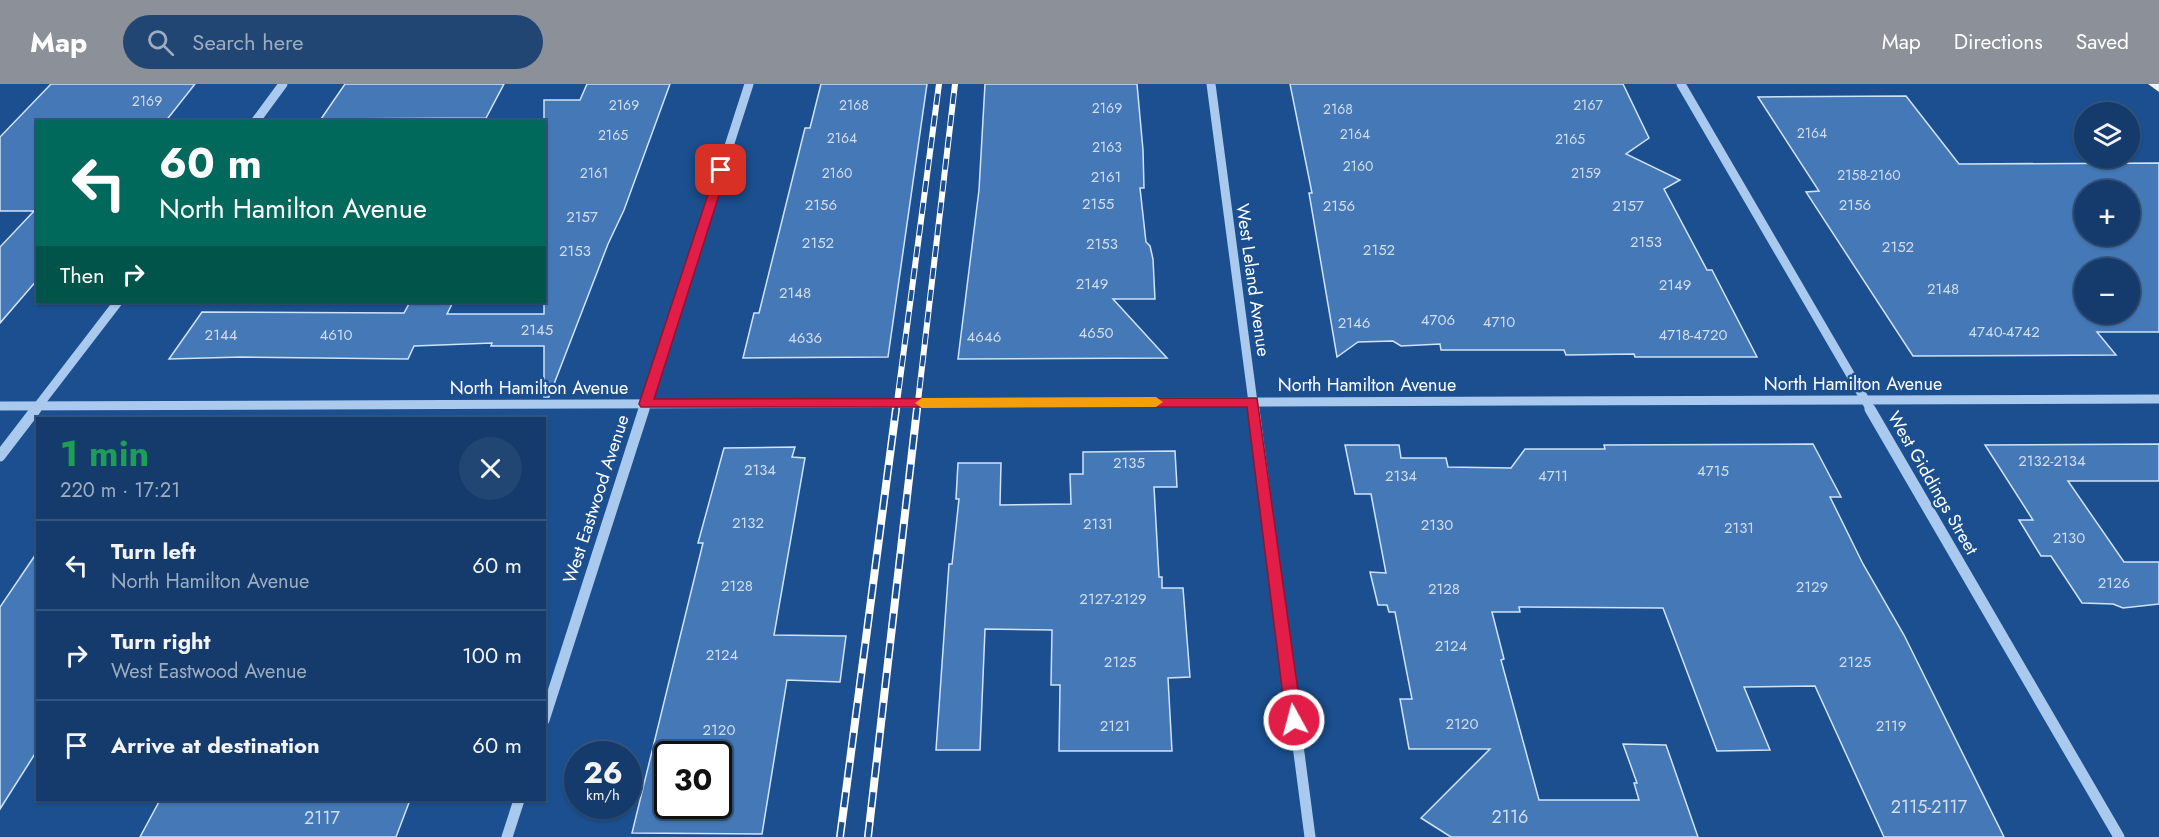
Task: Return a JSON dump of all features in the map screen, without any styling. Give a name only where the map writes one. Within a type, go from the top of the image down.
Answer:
[{"type":"main road","points":[[2154,84],[2159,89]]},
{"type":"street","points":[[256,120],[283,84]]},
{"type":"street","name":"West Eastwood Avenue","points":[[546,714],[749,84]]},
{"type":"street","name":"West Leland Avenue","points":[[1210,84],[1310,837]]},
{"type":"street","name":"West Giddings Street","points":[[1681,84],[2119,837]]},
{"type":"street","points":[[0,456],[117,303]]},
{"type":"street","name":"North Hamilton Avenue","points":[[0,406],[2159,399]]},
{"type":"street","points":[[507,837],[519,801]]},
{"type":"building","points":[[51,84],[195,84],[167,120],[36,120],[36,281],[0,323],[0,247],[34,211],[0,211],[0,137]]},
{"type":"building","points":[[345,84],[504,84],[486,118],[321,119]]},
{"type":"building","points":[[587,84],[670,84],[624,210],[608,244],[549,397],[544,397],[544,346],[491,346],[492,343],[414,346],[408,359],[242,357],[169,359],[202,312],[404,313],[409,303],[452,303],[447,314],[544,314],[544,303],[546,303],[546,120],[544,120],[544,100],[580,100]]},
{"type":"building","points":[[821,84],[927,84],[888,357],[743,358],[754,313],[759,313],[805,128],[810,128]]},
{"type":"building","points":[[985,84],[1137,84],[1143,150],[1144,188],[1140,188],[1146,242],[1150,246],[1153,259],[1155,299],[1113,299],[1167,358],[958,359],[979,190]]},
{"type":"building","points":[[1290,84],[1623,84],[1649,138],[1626,154],[1680,180],[1664,189],[1707,270],[1712,270],[1757,357],[1566,355],[1564,350],[1441,350],[1440,344],[1401,346],[1393,341],[1358,342],[1337,357],[1309,193],[1312,193]]},
{"type":"building","points":[[1906,96],[1959,164],[2074,163],[2074,168],[2140,168],[2140,163],[2159,163],[2159,332],[2097,332],[2116,355],[1913,356],[1806,192],[1819,191],[1758,97]]},
{"type":"building","points":[[1813,444],[1841,497],[1830,497],[1863,564],[1904,635],[2004,837],[1884,837],[1815,686],[1744,687],[1770,750],[1717,751],[1663,608],[1519,607],[1520,612],[1492,612],[1504,659],[1501,660],[1539,800],[1639,800],[1634,783],[1637,783],[1623,744],[1666,745],[1698,837],[1451,837],[1421,818],[1490,749],[1409,749],[1400,699],[1412,699],[1395,612],[1389,612],[1387,605],[1378,605],[1370,572],[1386,573],[1371,494],[1355,494],[1345,445],[1399,445],[1401,458],[1446,458],[1448,467],[1511,468],[1525,449],[1605,449],[1604,445]]},
{"type":"building","points":[[2159,444],[2159,481],[2068,481],[2124,562],[2159,562],[2159,604],[2123,608],[2113,604],[2082,603],[2051,556],[2041,556],[2019,520],[2033,520],[1985,445]]},
{"type":"building","points":[[795,447],[792,457],[805,458],[774,635],[846,636],[840,682],[787,680],[762,834],[632,833],[635,819],[642,819],[642,792],[654,743],[654,819],[732,819],[732,741],[655,741],[703,543],[698,543],[724,448]]},
{"type":"building","points":[[1175,451],[1177,487],[1154,487],[1159,577],[1162,577],[1162,588],[1183,588],[1190,677],[1168,678],[1172,751],[1059,751],[1060,685],[1051,685],[1052,630],[985,629],[980,750],[936,750],[949,564],[952,564],[959,499],[956,499],[958,463],[1001,463],[1000,505],[1071,504],[1070,474],[1083,474],[1083,452]]},
{"type":"building","points":[[36,554],[36,752],[0,809],[0,607]]},
{"type":"building","points":[[159,801],[410,801],[396,837],[140,837]]},
{"type":"railway","points":[[896,410],[939,84]]},
{"type":"railway","points":[[917,410],[955,84]]},
{"type":"railway","points":[[840,837],[896,409]]},
{"type":"railway","points":[[868,837],[917,409]]},
{"type":"slow traffic","points":[[922,403],[1156,402]]},
{"type":"route","points":[[721,170],[646,404],[1253,402],[1294,720]]}]
